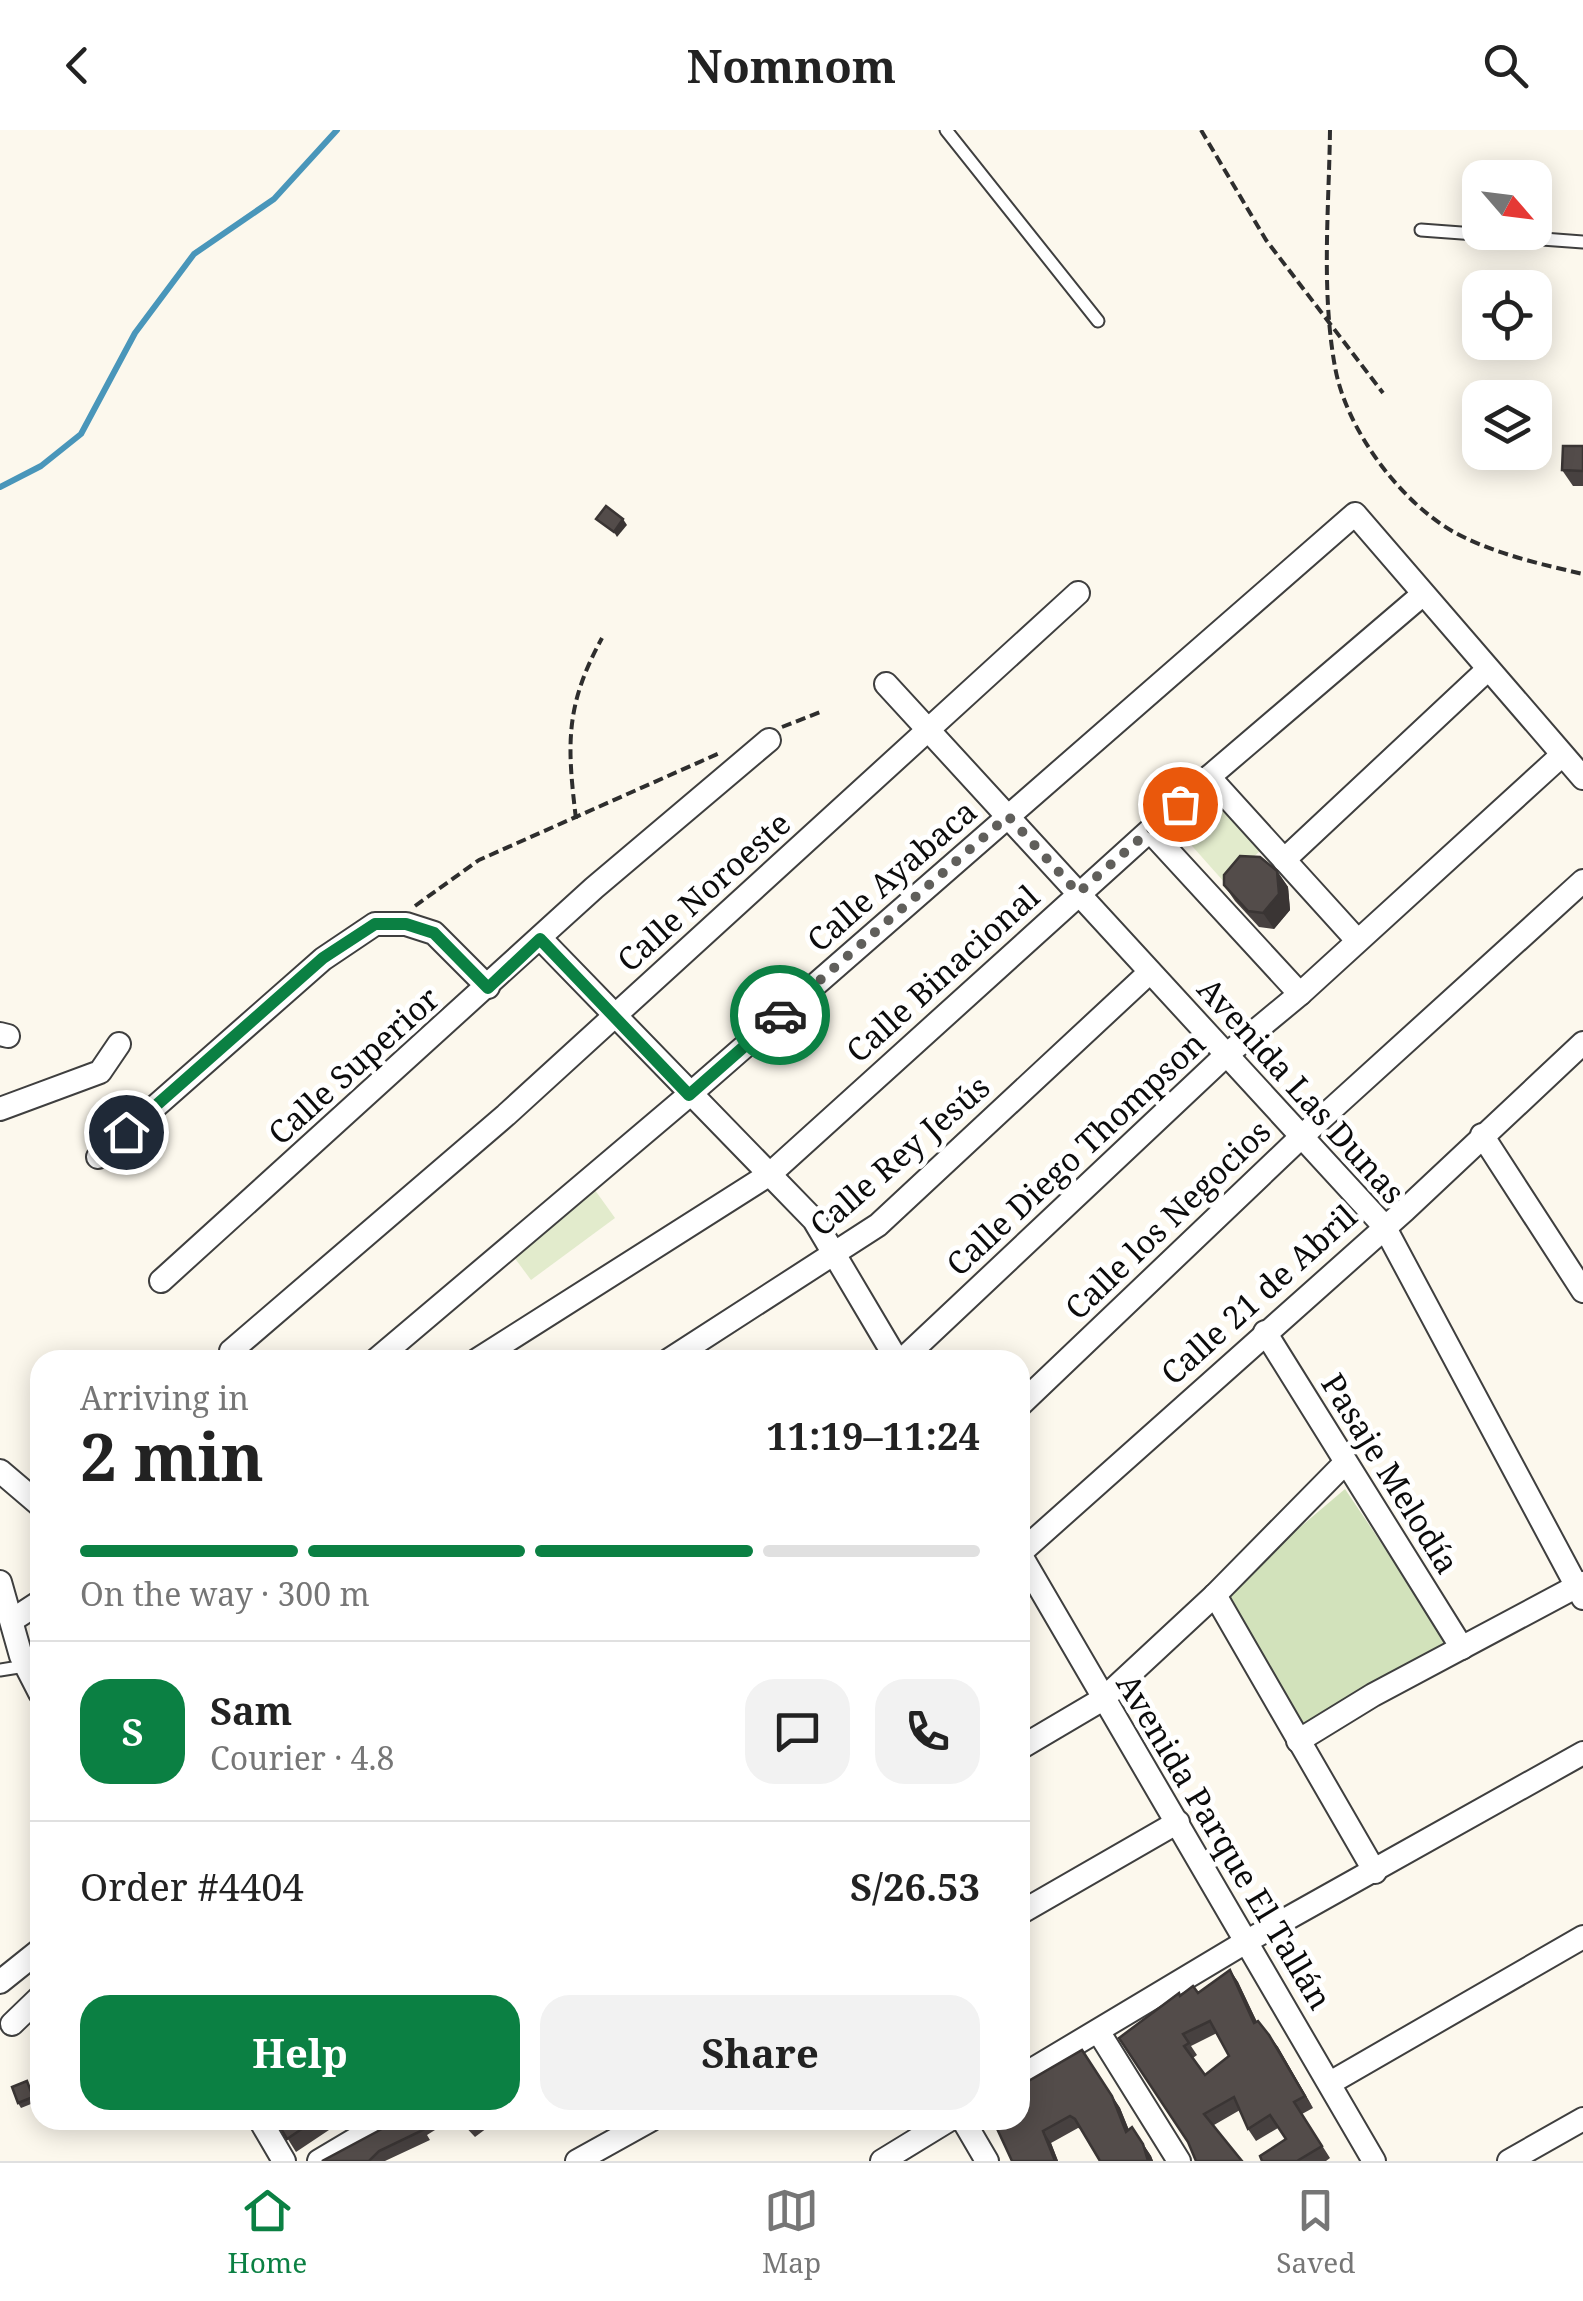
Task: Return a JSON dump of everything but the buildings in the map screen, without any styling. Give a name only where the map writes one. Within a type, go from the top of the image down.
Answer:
[{"type":"street","name":"Calle Ayabaca","points":[[389,1350],[689,1095],[1355,514],[1422,594]]},
{"type":"street","name":"Calle Noroeste","points":[[242,1350],[506,1116],[1078,593]]},
{"type":"street","points":[[1422,594],[1583,778]]},
{"type":"street","name":"Calle Binacional","points":[[493,1350],[770,1174],[1078,893],[1422,594]]},
{"type":"street","points":[[1284,860],[1486,671]]},
{"type":"street","name":"Avenida Las Dunas","points":[[886,684],[1384,1226],[1581,1590]]},
{"type":"street","name":"Calle Superior","points":[[161,1281],[540,939],[775,734]]},
{"type":"street","name":"Calle Diego Thompson","points":[[910,1350],[1224,1056],[1300,994],[1562,755]]},
{"type":"street","points":[[1209,777],[1356,939]]},
{"type":"street","points":[[1150,831],[1300,994]]},
{"type":"street","name":"Calle los Negocios","points":[[1030,1395],[1300,1138],[1583,882]]},
{"type":"street","points":[[98,1157],[323,958],[375,924],[434,933],[488,988]]},
{"type":"street","points":[[540,939],[814,1220],[893,1350]]},
{"type":"street","name":"Calle Rey Jesús","points":[[685,1350],[878,1225],[1150,972]]},
{"type":"street","name":"Calle 21 de Abril","points":[[1030,1544],[1583,1043]]},
{"type":"street","points":[[0,1108],[100,1072],[119,1044]]},
{"type":"street","points":[[1482,1135],[1580,1279]]},
{"type":"street","name":"Calle Ayabaca","points":[[389,1350],[531,1232]]},
{"type":"street","name":"Pasaje Melodía","points":[[1265,1332],[1462,1648]]},
{"type":"street","points":[[1030,1742],[1103,1699],[1214,1595],[1345,1463]]},
{"type":"street","points":[[0,1471],[30,1496]]},
{"type":"street","name":"Avenida Parque El Tallán","points":[[1030,1571],[1374,2161]]},
{"type":"street","points":[[0,1582],[30,1674]]},
{"type":"street","points":[[1298,1741],[1462,1648],[1581,1590]]},
{"type":"street","points":[[1214,1595],[1375,1872]]},
{"type":"street","points":[[14,1619],[30,1609]]},
{"type":"street","points":[[1030,2072],[1248,1940],[1583,1753]]},
{"type":"street","points":[[1030,1908],[1178,1822]]},
{"type":"street","points":[[1330,2083],[1583,1938]]},
{"type":"street","points":[[0,1982],[30,1958]]},
{"type":"street","points":[[12,2024],[30,2007]]},
{"type":"street","points":[[1098,2031],[1180,2161]]},
{"type":"street","points":[[1508,2161],[1583,2118]]},
{"type":"street","points":[[266,2130],[284,2161]]},
{"type":"street","points":[[318,2161],[371,2130]]},
{"type":"street","points":[[577,2161],[634,2130]]},
{"type":"street","points":[[882,2161],[933,2130]]},
{"type":"street","points":[[969,2130],[987,2161]]},
{"type":"lane","points":[[946,130],[1098,321]]},
{"type":"lane","points":[[1421,230],[1583,242]]},
{"type":"lane","points":[[0,1670],[26,1666]]},
{"type":"path","points":[[1201,130],[1266,240],[1383,393]]},
{"type":"path","points":[[1330,130],[1331,325],[1335,371],[1378,463],[1417,508],[1455,532],[1508,554],[1583,574]]},
{"type":"path","points":[[576,819],[570,729],[574,696],[602,638]]},
{"type":"path","points":[[775,734],[823,712]]},
{"type":"path","points":[[391,924],[479,860],[726,750]]},
{"type":"green space","points":[[1204,788],[1260,851],[1225,883],[1169,820]]},
{"type":"green space","points":[[592,1186],[615,1218],[531,1280],[508,1249]]},
{"type":"green space","points":[[1345,1489],[1450,1645],[1301,1731],[1213,1601]]},
{"type":"waterway","points":[[0,487],[41,466],[81,434],[135,333],[194,254],[274,199],[337,130]]},
{"type":"way so far","points":[[780,1015],[1008,816],[1078,893],[1180,804]]},
{"type":"route","points":[[126,1132],[323,958],[375,924],[406,924],[434,933],[488,988],[540,939],[689,1095],[780,1015]]}]
